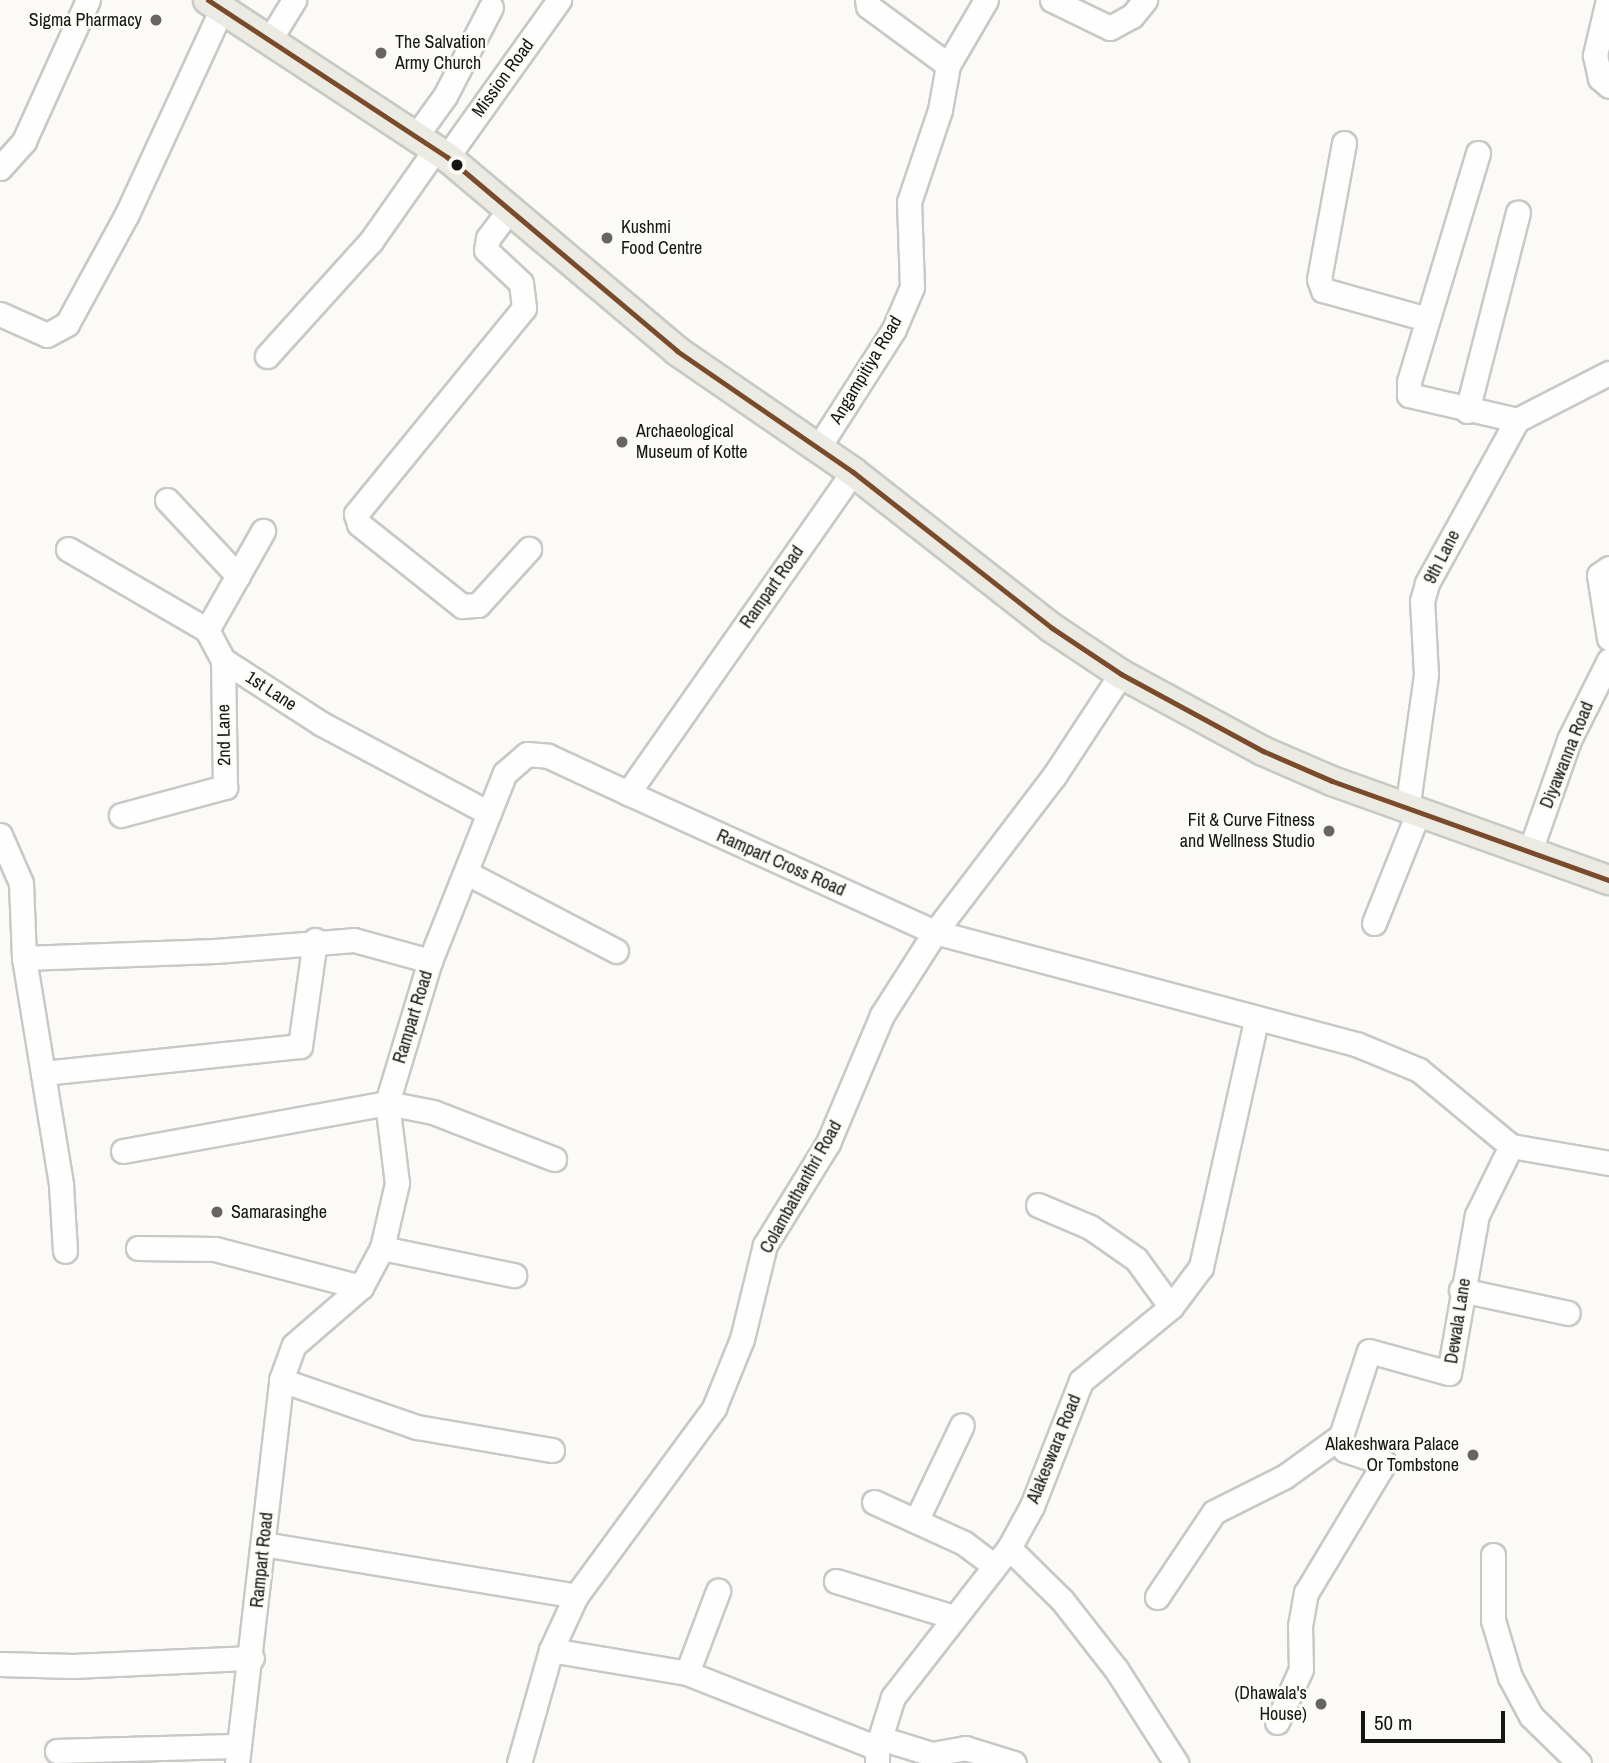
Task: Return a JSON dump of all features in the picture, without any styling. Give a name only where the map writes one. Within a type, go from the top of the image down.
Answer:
[{"type":"main road","points":[[215,4],[433,148],[510,209],[677,351],[853,472],[1052,628],[1121,674],[1262,751],[1413,812],[1609,880]]},
{"type":"street","points":[[0,168],[24,141],[88,0]]},
{"type":"street","points":[[269,41],[295,0]]},
{"type":"street","name":"Mission Road","points":[[433,148],[559,0]]},
{"type":"street","points":[[867,0],[868,6],[948,65],[986,0]]},
{"type":"street","points":[[1052,0],[1110,28],[1132,16],[1145,0]]},
{"type":"street","points":[[1608,0],[1595,55],[1600,78],[1609,86]]},
{"type":"street","points":[[0,314],[47,335],[67,324],[127,214],[215,4]]},
{"type":"street","points":[[267,356],[371,241],[433,148],[445,96],[491,6]]},
{"type":"street","name":"Angampitiya Road","points":[[818,448],[894,330],[912,287],[909,202],[940,110],[948,65]]},
{"type":"street","points":[[1344,143],[1319,279],[1323,290],[1427,319]]},
{"type":"street","points":[[1478,153],[1427,319],[1409,396],[1517,420],[1609,373]]},
{"type":"street","points":[[510,209],[488,238],[486,250],[521,284],[524,308],[356,514],[359,524],[462,606],[478,605],[530,549]]},
{"type":"street","points":[[1467,411],[1518,212]]},
{"type":"street","name":"9th Lane","points":[[1374,923],[1413,812],[1426,674],[1422,601],[1427,583],[1517,420]]},
{"type":"street","name":"Rampart Road","points":[[238,1754],[252,1658],[281,1380],[294,1345],[361,1287],[382,1248],[397,1183],[387,1103],[430,961],[505,773],[527,754],[548,756],[628,793],[853,472]]},
{"type":"street","points":[[167,500],[239,576]]},
{"type":"street","points":[[68,550],[207,630],[262,531]]},
{"type":"street","points":[[1609,568],[1599,575],[1609,638]]},
{"type":"street","name":"1st Lane","points":[[207,630],[223,660],[322,724],[489,813]]},
{"type":"street","name":"2nd Lane","points":[[121,815],[225,787],[223,660]]},
{"type":"street","name":"Diyawanna Road","points":[[1530,851],[1569,740],[1609,660]]},
{"type":"street","name":"Colambathanthri Road","points":[[519,1763],[551,1650],[576,1595],[714,1408],[741,1339],[765,1245],[828,1143],[882,1015],[935,932],[1054,776],[1121,674]]},
{"type":"street","name":"Rampart Cross Road","points":[[628,793],[935,932]]},
{"type":"street","points":[[0,835],[21,883],[24,958],[61,1185],[65,1251]]},
{"type":"street","points":[[467,873],[616,951]]},
{"type":"street","points":[[935,932],[1256,1021],[1356,1044],[1419,1070],[1511,1146],[1609,1163]]},
{"type":"street","points":[[24,958],[215,951],[316,940],[354,940],[430,961]]},
{"type":"street","points":[[43,1073],[300,1046],[316,940]]},
{"type":"street","name":"Alakeswara Road","points":[[878,1750],[893,1697],[1009,1548],[1032,1506],[1081,1381],[1171,1307],[1201,1266],[1256,1021]]},
{"type":"street","points":[[123,1151],[387,1103],[433,1112],[554,1159]]},
{"type":"street","name":"Dewala Lane","points":[[1341,1436],[1369,1351],[1450,1373],[1461,1290],[1477,1215],[1511,1146]]},
{"type":"street","points":[[1038,1205],[1090,1227],[1136,1259],[1171,1307]]},
{"type":"street","points":[[138,1248],[215,1249],[361,1287]]},
{"type":"street","points":[[382,1248],[513,1275]]},
{"type":"street","points":[[1461,1290],[1568,1313]]},
{"type":"street","points":[[281,1380],[417,1427],[552,1450]]},
{"type":"street","points":[[916,1521],[962,1425]]},
{"type":"street","points":[[1157,1597],[1214,1512],[1284,1476],[1341,1436],[1345,1450],[1384,1463],[1306,1594],[1300,1626],[1301,1669],[1277,1722]]},
{"type":"street","points":[[874,1502],[964,1543],[994,1566]]},
{"type":"street","points":[[263,1544],[576,1595]]},
{"type":"street","points":[[1009,1548],[1062,1600],[1109,1660],[1176,1763]]},
{"type":"street","points":[[1493,1555],[1493,1620],[1510,1677],[1531,1716],[1579,1763]]},
{"type":"street","points":[[836,1581],[954,1617]]},
{"type":"street","points":[[687,1673],[718,1591]]},
{"type":"street","points":[[551,1650],[687,1673],[878,1750],[932,1754],[965,1748],[1014,1763]]},
{"type":"street","points":[[0,1664],[72,1666],[252,1658]]},
{"type":"street","points":[[57,1751],[238,1754]]},
{"type":"transit line","points":[[208,0],[447,157],[677,351],[853,472],[1052,628],[1121,674],[1263,751],[1332,781],[1609,880]]},
{"type":"place","name":"Sigma Pharmacy","points":[[156,20]]},
{"type":"place","name":"The Salvation Army Church","points":[[381,53]]},
{"type":"place","name":"Kushmi Food Centre","points":[[607,238]]},
{"type":"place","name":"Archaeological Museum of Kotte","points":[[622,442]]},
{"type":"place","name":"Fit & Curve Fitness and Wellness Studio","points":[[1329,831]]},
{"type":"place","name":"Samarasinghe","points":[[217,1212]]},
{"type":"place","name":"Alakeshwara Palace Or Tombstone","points":[[1473,1455]]},
{"type":"place","name":"(Dhawala's House)","points":[[1321,1704]]}]
